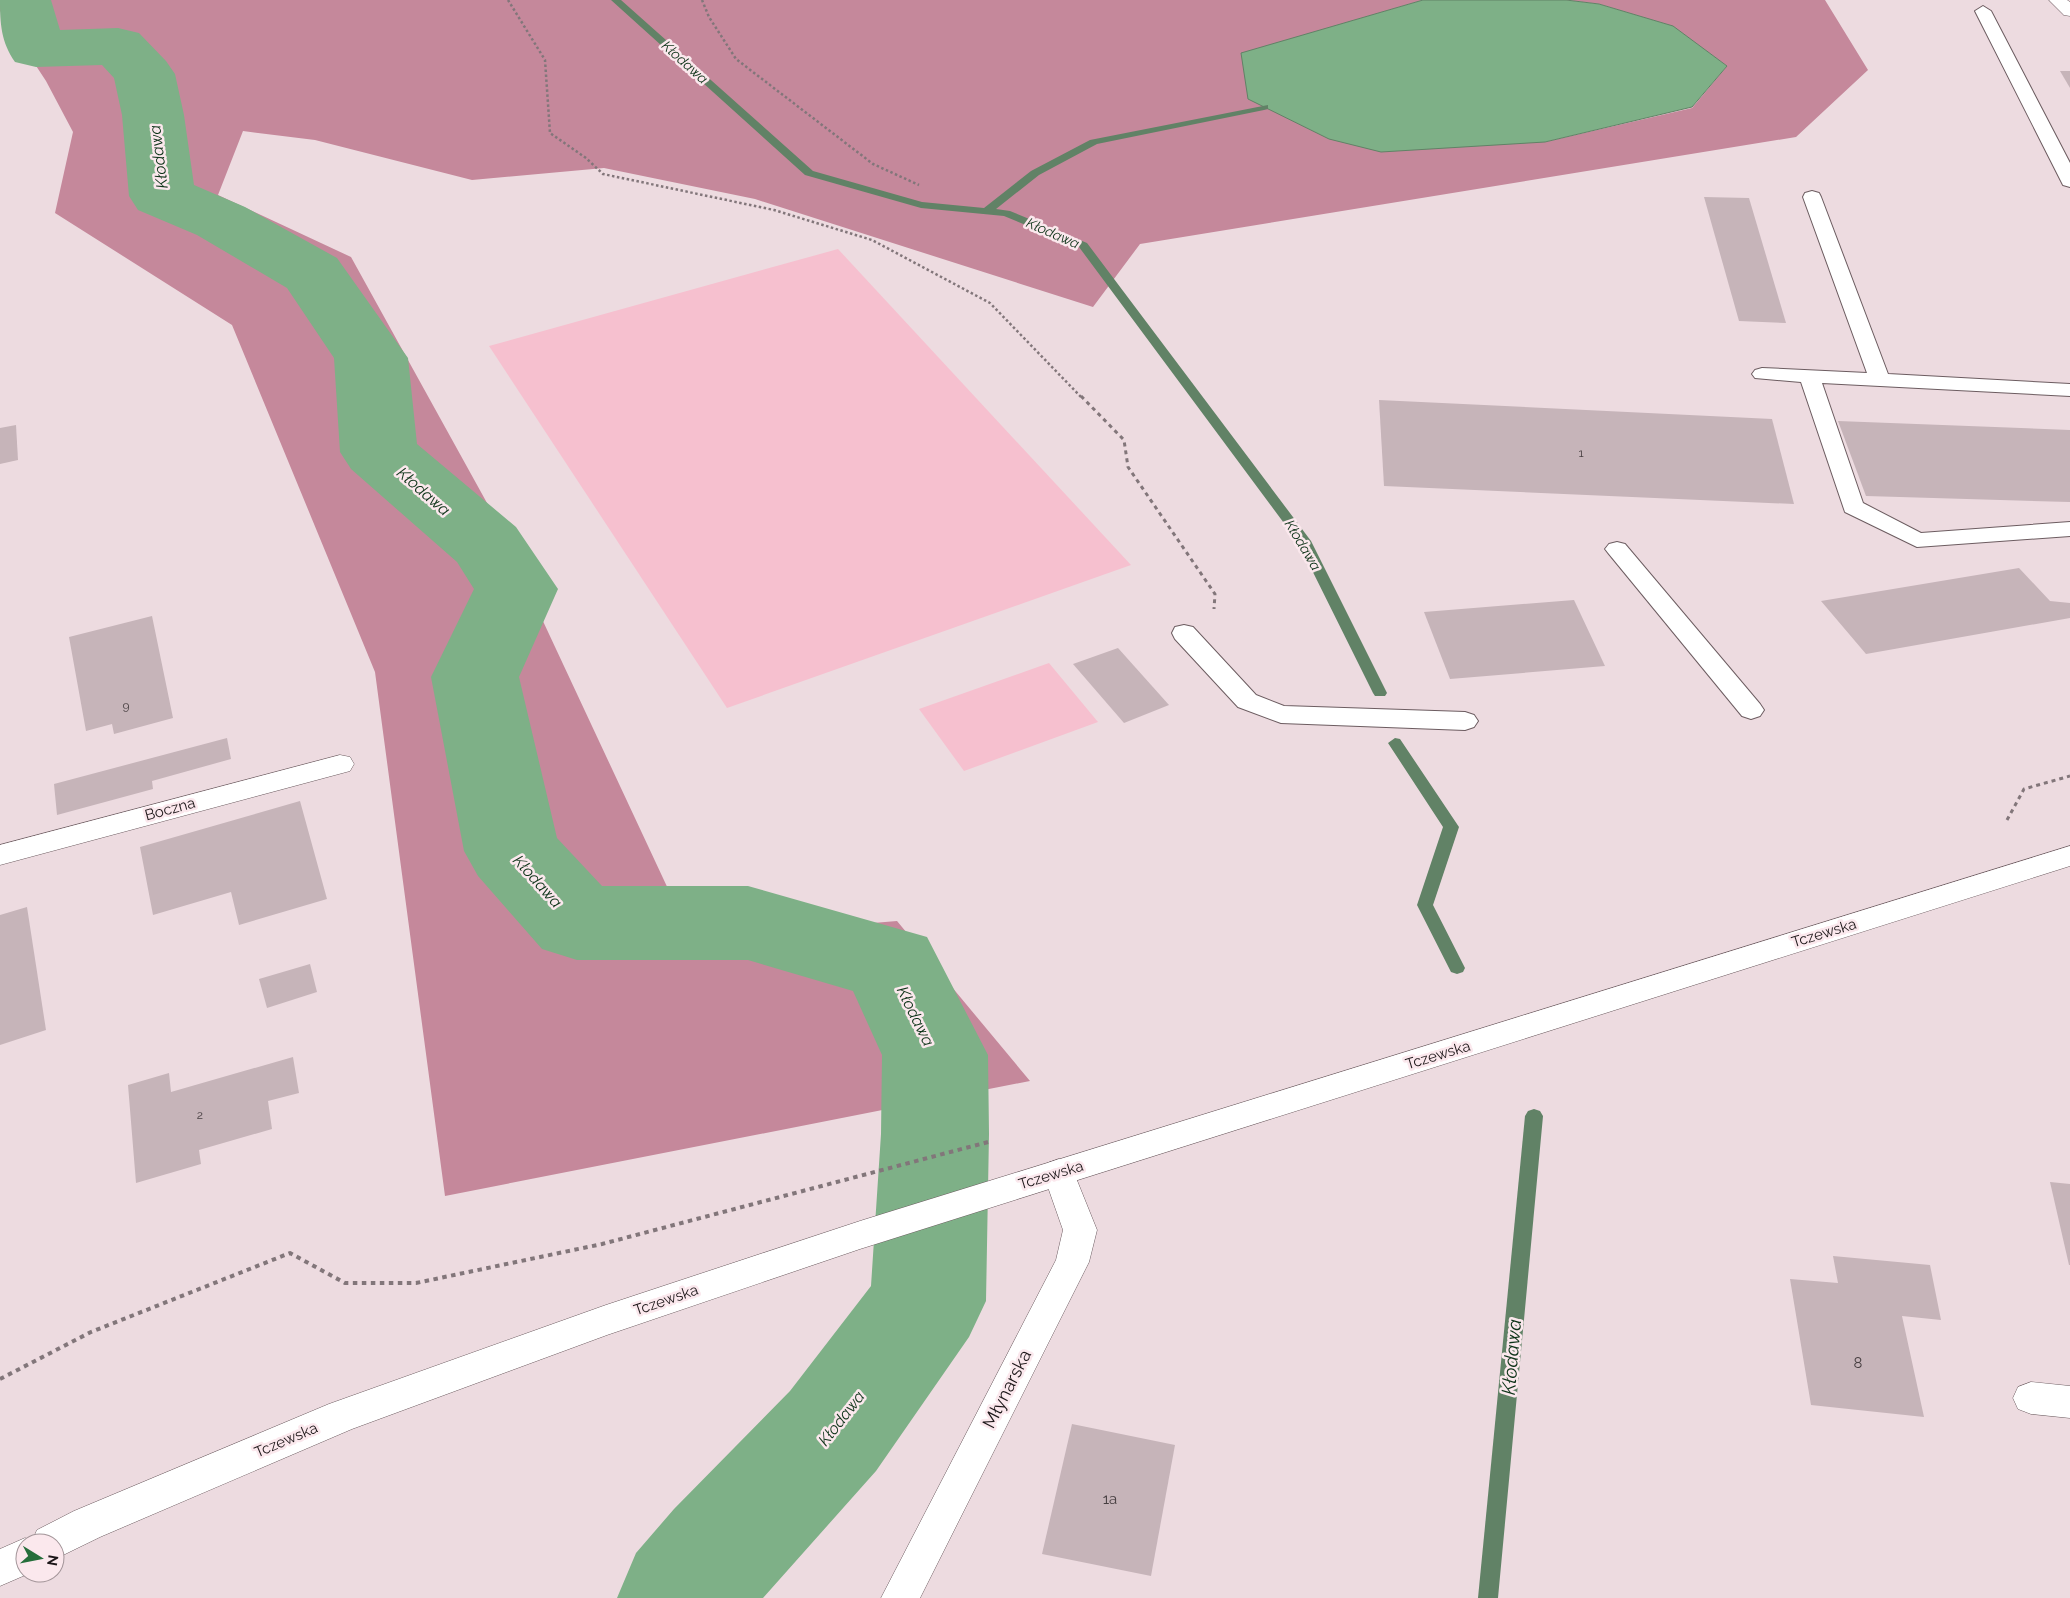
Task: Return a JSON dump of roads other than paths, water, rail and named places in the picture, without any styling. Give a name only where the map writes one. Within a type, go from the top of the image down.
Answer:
[{"type":"main road","points":[[2057,0],[2070,11]]},
{"type":"main road","name":"Boczna","points":[[0,855],[340,764]]},
{"type":"main road","name":"Tczewska","points":[[65,1535],[87,1524],[342,1416],[606,1320],[860,1235],[2070,856]]},
{"type":"main road","name":"Młynarska","points":[[900,1598],[1072,1262],[1080,1230],[1059,1173]]},
{"type":"main road","points":[[2031,1398],[2070,1402]]},
{"type":"main road","points":[[0,1568],[15,1561]]},
{"type":"lane","points":[[1983,11],[2070,181]]},
{"type":"lane","points":[[1812,197],[1880,380]]},
{"type":"lane","points":[[1762,374],[2070,390]]},
{"type":"lane","points":[[1809,376],[1853,507],[1917,540],[2070,529]]},
{"type":"lane","points":[[1617,548],[1751,710]]},
{"type":"lane","points":[[1184,633],[1247,700],[1281,714],[1465,722]]},
{"type":"waterway","name":"Kłodawa","points":[[22,0],[36,49],[118,46],[144,74],[153,115],[162,196],[221,221],[312,273],[371,358],[379,452],[487,545],[516,589],[475,677],[512,851],[577,923],[748,923],[891,964],[935,1055],[935,1134],[928,1301],[833,1431],[719,1553],[682,1598]]},
{"type":"waterway","name":"Kłodawa","points":[[616,0],[809,173],[921,205],[1006,213],[1083,245],[1304,541],[1380,693]]},
{"type":"waterway","points":[[987,211],[1035,173],[1094,142],[1264,107]]},
{"type":"waterway","name":"Kłodawa","points":[[1395,743],[1451,827],[1425,905],[1457,968]]},
{"type":"waterway","name":"Kłodawa","points":[[1488,1598],[1534,1116]]}]
